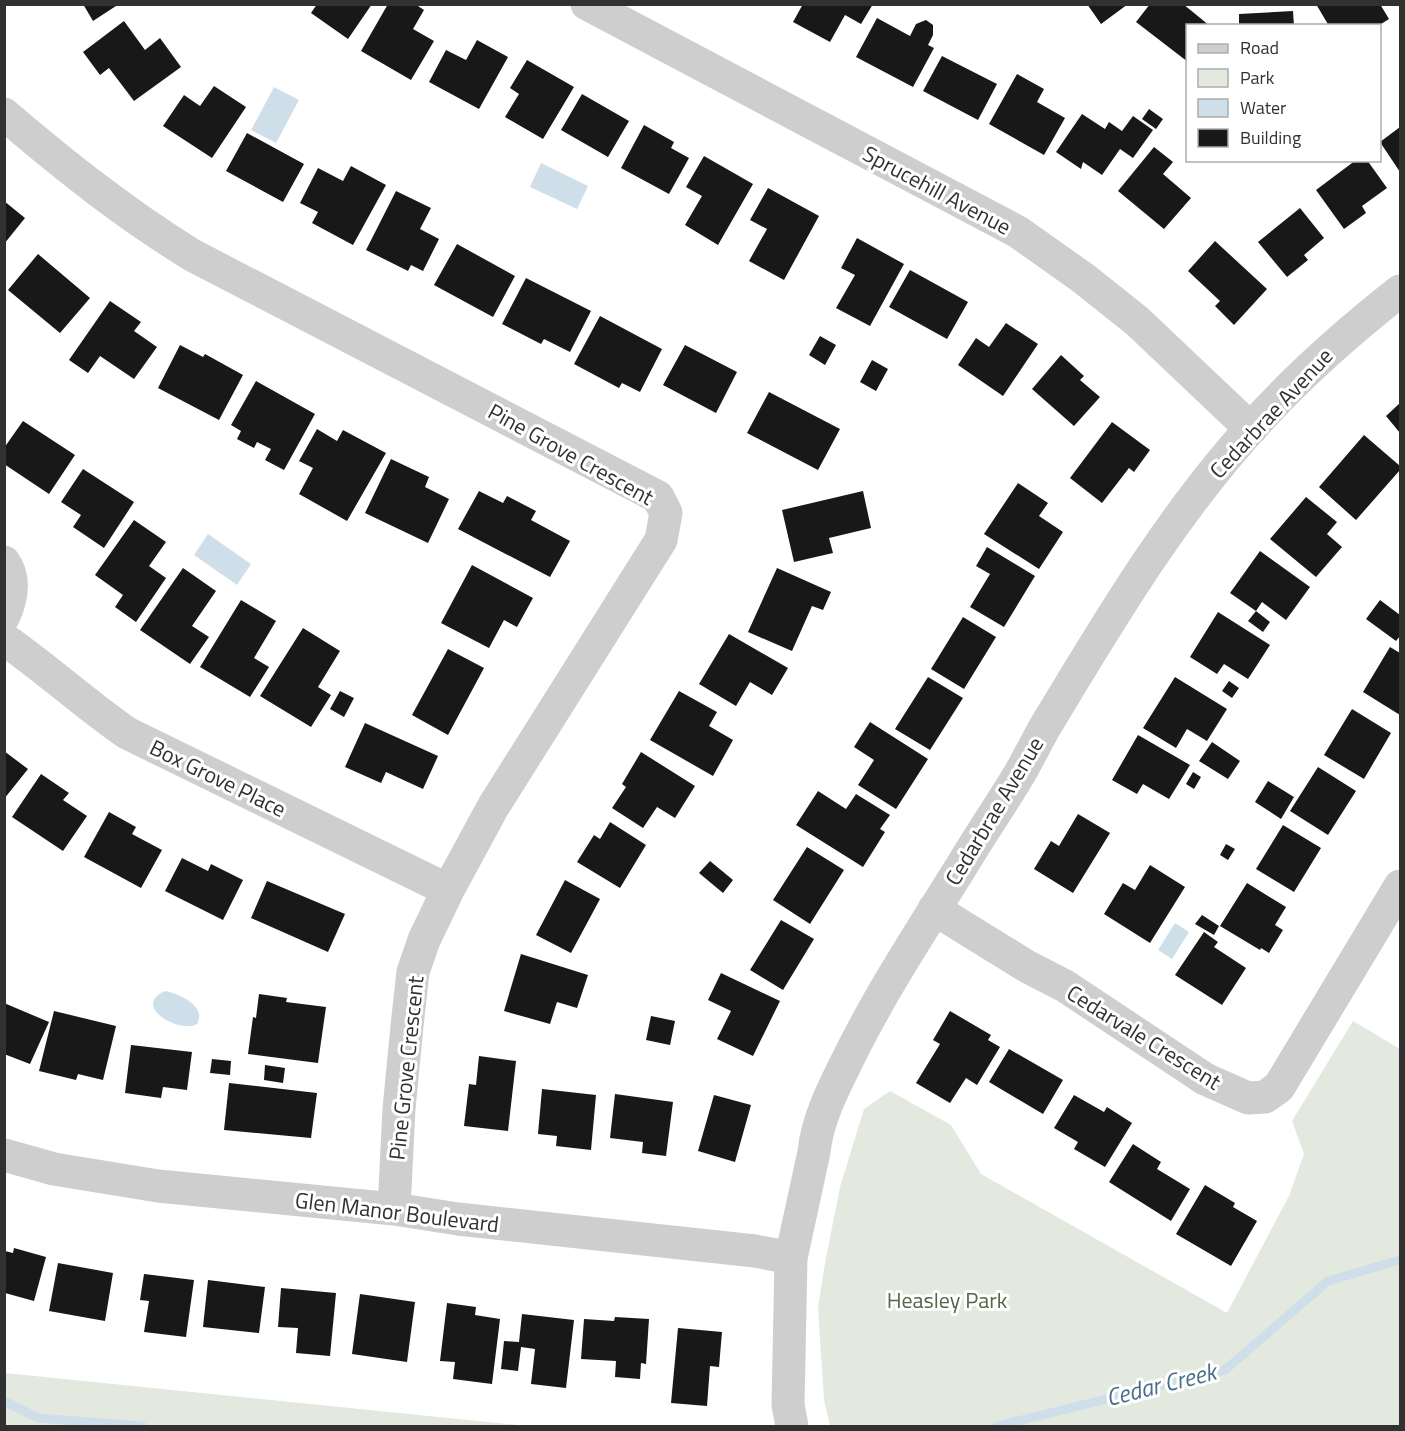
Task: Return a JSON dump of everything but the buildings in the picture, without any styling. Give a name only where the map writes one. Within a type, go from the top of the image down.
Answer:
[{"type":"street","name":"Sprucehill Avenue","points":[[587,4],[1018,232],[1083,278],[1137,321],[1251,429]]},
{"type":"street","name":"Pine Grove Crescent","points":[[4,114],[94,189],[192,255],[658,497],[666,513],[661,540],[493,807],[424,940],[413,972],[399,1109],[394,1209]]},
{"type":"street","name":"Cedarbrae Avenue","points":[[792,1426],[788,1405],[792,1258],[816,1136],[827,1106],[862,1030],[934,909],[1018,776],[1046,724],[1141,572],[1197,494],[1251,429],[1324,353],[1401,291]]},
{"type":"street","points":[[4,562],[12,582],[11,600],[4,616]]},
{"type":"street","name":"Box Grove Place","points":[[4,639],[127,734],[448,890]]},
{"type":"street","name":"Cedarvale Crescent","points":[[934,909],[1028,967],[1065,986],[1205,1079],[1248,1098],[1265,1097],[1279,1087],[1401,886]]},
{"type":"street","name":"Glen Manor Boulevard","points":[[4,1155],[54,1169],[127,1182],[394,1209],[458,1220],[754,1251],[792,1258]]},
{"type":"green space","name":"Heasley Park","points":[[1353,1021],[1400,1049],[1400,1426],[830,1426],[824,1400],[818,1308],[840,1187],[864,1109],[890,1091],[951,1125],[981,1174],[1227,1313],[1289,1196],[1304,1154],[1292,1121]]},
{"type":"green space","points":[[5,1373],[528,1426],[5,1426]]},
{"type":"water","points":[[274,87],[299,100],[276,143],[251,130]]},
{"type":"water","points":[[541,163],[588,186],[577,209],[530,187]]},
{"type":"water","points":[[208,534],[251,564],[237,585],[194,555]]},
{"type":"water","points":[[1175,923],[1189,932],[1172,959],[1158,950]]},
{"type":"water","points":[[165,991],[184,998],[195,1006],[199,1018],[197,1024],[180,1025],[162,1017],[156,1011],[153,1004],[156,997]]},
{"type":"waterway","name":"Cedar Creek","points":[[997,1426],[1225,1370],[1328,1281],[1400,1260]]},
{"type":"waterway","name":"Cedar Creek","points":[[4,1401],[38,1418],[142,1426]]}]
